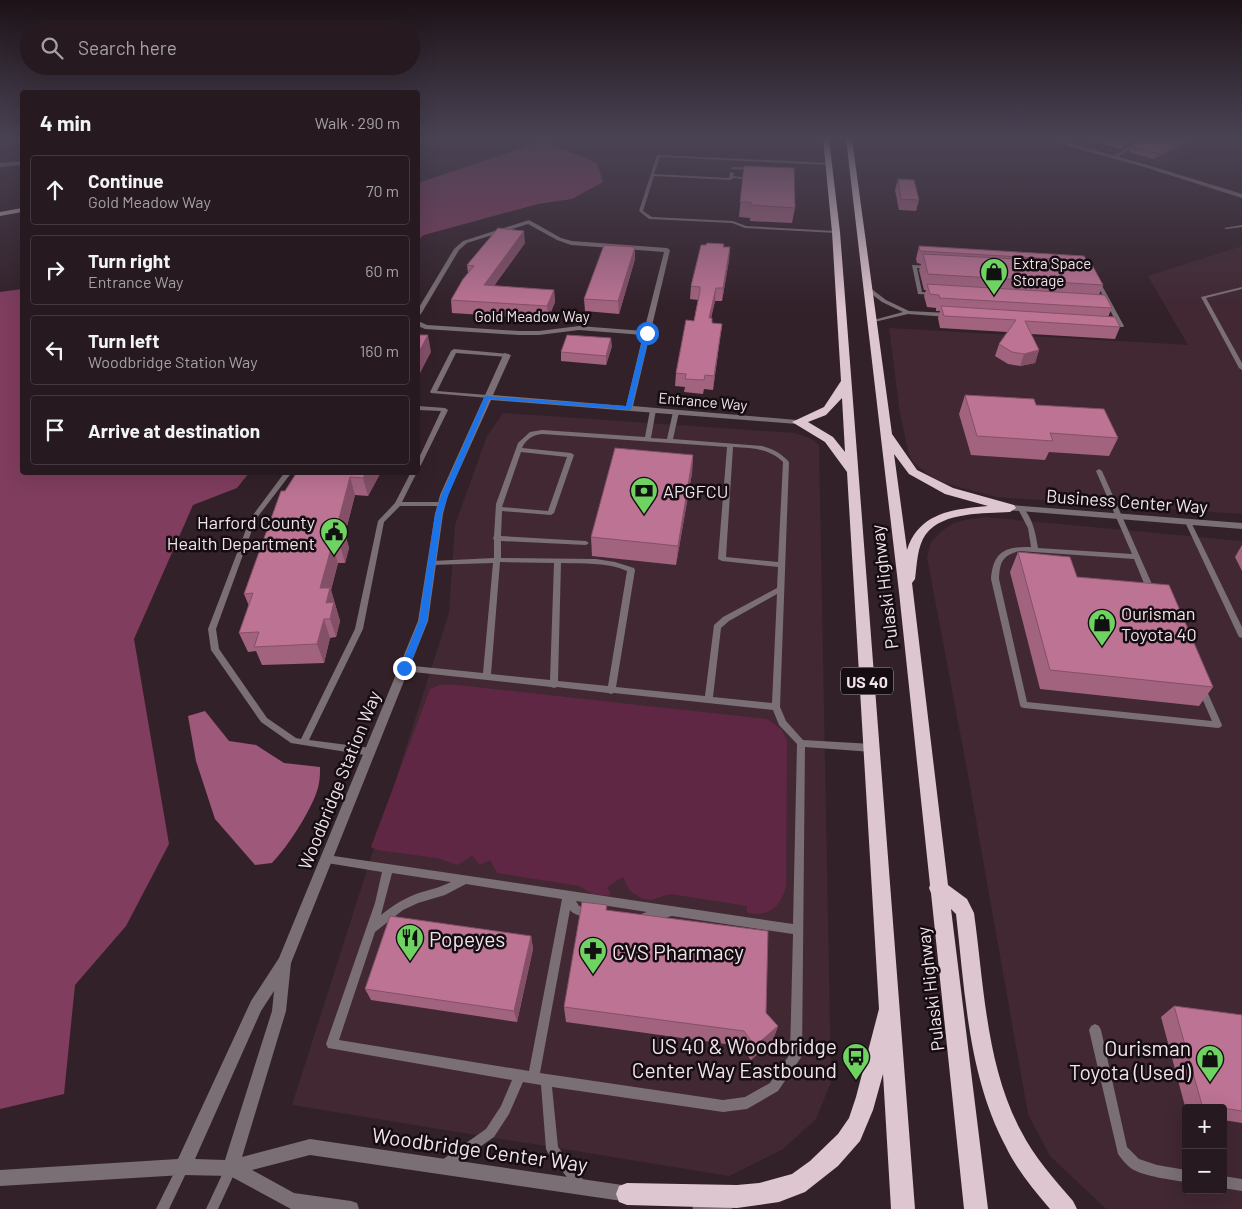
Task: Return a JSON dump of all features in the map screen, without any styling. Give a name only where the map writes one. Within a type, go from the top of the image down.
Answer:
[{"type":"highway","name":"Pulaski Highway","points":[[832,195],[890,1001],[903,1209]]},
{"type":"highway","name":"Pulaski Highway","points":[[856,195],[906,592],[938,888],[976,1209]]},
{"type":"highway","points":[[797,422],[821,415],[830,409],[846,380]]},
{"type":"highway","points":[[797,422],[826,435],[840,451],[853,476]]},
{"type":"highway","points":[[885,432],[908,466],[930,482],[949,491],[1016,509]]},
{"type":"highway","points":[[906,592],[914,549],[918,537],[926,527],[940,519],[969,512],[1016,509]]},
{"type":"highway","points":[[938,888],[961,905],[965,913],[982,1043],[1000,1108],[1014,1139],[1039,1178],[1065,1209]]},
{"type":"highway","points":[[627,1194],[729,1196],[768,1192],[797,1183],[821,1167],[845,1144],[857,1124],[869,1086],[890,1001]]},
{"type":"main road","points":[[0,214],[20,210]]},
{"type":"street","points":[[420,311],[457,249],[466,242],[529,222],[564,242],[667,250],[629,408]]},
{"type":"street","name":"Gold Meadow Way","points":[[420,325],[425,327],[519,333],[539,333],[579,328],[647,333]]},
{"type":"street","name":"Woodbridge Station Way","points":[[182,1167],[256,1006],[284,963],[371,752],[423,621],[442,504],[487,397],[507,355]]},
{"type":"street","name":"Entrance Way","points":[[487,397],[797,422]]},
{"type":"street","name":"Business Center Way","points":[[1016,509],[1242,526]]},
{"type":"street","name":"Woodbridge Station Way","points":[[231,1168],[279,1011],[284,963]]},
{"type":"street","name":"Woodbridge Center Way","points":[[1,1180],[182,1167],[231,1168],[310,1147],[724,1209]]},
{"type":"street","name":"Woodbridge Center Way","points":[[231,1168],[292,1201],[351,1209]]},
{"type":"lane","points":[[646,195],[641,211],[651,218],[733,222],[745,228],[836,232]]},
{"type":"lane","points":[[1226,228],[1242,226]]},
{"type":"lane","points":[[933,267],[914,266],[920,294],[939,295]]},
{"type":"lane","points":[[1095,277],[1122,326],[1102,324]]},
{"type":"lane","points":[[868,288],[884,301],[908,312]]},
{"type":"lane","points":[[1242,288],[1203,297],[1242,368]]},
{"type":"lane","points":[[1101,305],[1111,306]]},
{"type":"lane","points":[[872,322],[908,312],[951,315]]},
{"type":"lane","points":[[487,397],[432,392],[454,351],[507,355]]},
{"type":"lane","points":[[420,408],[445,410],[420,461]]},
{"type":"lane","points":[[648,439],[654,410]]},
{"type":"lane","points":[[670,440],[676,412]]},
{"type":"lane","points":[[487,676],[497,560],[498,509],[519,450],[526,437],[542,432],[670,440],[770,449],[778,453],[786,462],[776,707],[782,723],[801,743],[872,748]]},
{"type":"lane","points":[[730,445],[722,559],[781,565]]},
{"type":"lane","points":[[498,509],[551,513],[571,455],[519,450]]},
{"type":"lane","points":[[1099,472],[1152,592],[1157,597]]},
{"type":"lane","points":[[287,475],[253,519],[212,629],[215,650],[264,720],[294,741],[371,752]]},
{"type":"lane","points":[[304,742],[359,629],[380,521],[398,504],[412,475]]},
{"type":"lane","points":[[398,504],[442,504]]},
{"type":"lane","points":[[1016,509],[1031,528],[1035,549]]},
{"type":"lane","points":[[1188,522],[1242,635]]},
{"type":"lane","points":[[496,538],[586,543]]},
{"type":"lane","points":[[1136,557],[1035,549],[1019,549],[1004,552],[998,560],[995,579],[1024,705],[1218,725],[1199,680]]},
{"type":"lane","points":[[432,563],[497,560],[598,562],[625,566],[631,570],[611,690]]},
{"type":"lane","points":[[554,685],[558,561]]},
{"type":"lane","points":[[710,700],[717,627],[726,619],[781,589]]},
{"type":"lane","points":[[404,668],[776,707]]},
{"type":"lane","points":[[388,868],[380,903],[332,1044],[546,1080],[723,1106],[747,1103],[774,1087],[796,1056],[801,743]]},
{"type":"lane","points":[[327,858],[798,930]]},
{"type":"lane","points":[[371,929],[399,907],[416,899],[441,892],[464,880]]},
{"type":"lane","points":[[568,896],[576,910],[603,914]]},
{"type":"lane","points":[[534,1077],[568,896]]},
{"type":"lane","points":[[630,917],[639,918],[676,910]]},
{"type":"lane","points":[[1095,1030],[1122,1150],[1135,1164],[1157,1171],[1182,1175]]},
{"type":"lane","points":[[442,1166],[490,1133],[505,1110],[520,1075]]},
{"type":"lane","points":[[546,1080],[552,1149],[583,1187]]},
{"type":"lane","points":[[162,1209],[182,1167]]},
{"type":"lane","points":[[212,1209],[231,1168]]},
{"type":"lane","points":[[1227,1183],[1242,1185]]},
{"type":"shaded area","points":[[420,195],[579,195],[572,199],[538,204],[424,235],[420,238]]},
{"type":"shaded area","points":[[1242,246],[1242,514],[997,497],[944,483],[928,474],[913,462],[909,455],[900,413],[889,328],[1188,345],[1148,276]]},
{"type":"shaded area","points":[[20,289],[20,475],[247,475],[237,488],[193,505],[134,639],[169,844],[126,926],[75,985],[64,1094],[0,1109],[0,292]]},
{"type":"shaded area","points":[[503,413],[795,433],[812,439],[819,445],[831,1082],[816,1119],[783,1149],[729,1176],[292,1105],[449,613],[455,525],[487,436]]},
{"type":"shaded area","points":[[985,517],[1242,541],[1242,1209],[1106,1209],[1050,1156],[1028,1114],[927,557],[931,542],[952,524]]},
{"type":"shaded area","points":[[439,685],[457,685],[767,719],[781,729],[787,740],[786,887],[781,900],[768,912],[755,914],[747,913],[747,906],[670,894],[651,900],[643,899],[630,891],[623,877],[607,887],[610,893],[609,896],[592,894],[579,886],[497,873],[490,860],[480,865],[472,856],[457,865],[437,858],[377,850],[371,847],[430,689]]},
{"type":"shaded area","points":[[205,711],[229,741],[256,745],[284,763],[320,767],[317,792],[307,814],[293,837],[272,863],[255,865],[215,819],[196,761],[188,716]]},
{"type":"building","points":[[741,195],[795,195],[795,208],[751,205],[751,202],[740,202]]},
{"type":"building","points":[[900,195],[918,195],[919,200],[901,199]]},
{"type":"building","points":[[498,228],[524,231],[484,285],[554,290],[547,306],[451,300],[463,279],[474,266],[467,265]]},
{"type":"building","points":[[707,243],[724,244],[723,247],[730,247],[723,288],[716,288],[709,318],[712,318],[712,323],[722,324],[714,376],[705,375],[704,380],[685,379],[686,374],[676,373],[686,320],[694,321],[700,291],[700,287],[691,286],[701,245],[706,245]]},
{"type":"building","points":[[604,245],[635,247],[618,301],[584,299]]},
{"type":"building","points":[[919,246],[1084,256],[1087,261],[920,251]]},
{"type":"building","points":[[923,254],[1091,263],[1103,285],[928,274]]},
{"type":"building","points":[[927,284],[1105,295],[1112,308],[940,298],[939,295],[930,294]]},
{"type":"building","points":[[941,306],[1115,317],[1120,327],[1025,321],[1039,350],[1024,354],[1012,352],[999,344],[1016,320],[944,316]]},
{"type":"building","points":[[420,335],[428,335],[420,350]]},
{"type":"building","points":[[567,335],[611,338],[606,356],[561,352]]},
{"type":"building","points":[[965,395],[1034,399],[1036,405],[1104,409],[1118,438],[1050,433],[1053,441],[977,436]]},
{"type":"building","name":"APGFCU","points":[[615,448],[693,455],[678,546],[591,537]]},
{"type":"building","points":[[295,475],[364,475],[363,478],[350,477],[336,530],[343,529],[339,544],[332,545],[320,588],[330,588],[326,603],[334,602],[330,619],[324,619],[317,644],[254,647],[259,632],[239,633],[253,593],[244,594],[281,491],[285,491]]},
{"type":"building","name":"Ourisman Toyota 40","points":[[1018,552],[1070,557],[1077,577],[1169,585],[1213,687],[1050,670]]},
{"type":"building","name":"CVS Pharmacy","points":[[582,902],[607,905],[606,910],[768,931],[766,1013],[778,1026],[755,1046],[744,1031],[564,1007]]},
{"type":"building","points":[[390,916],[531,936],[514,1011],[365,989]]},
{"type":"building","name":"Ourisman Toyota (Used)","points":[[1174,1006],[1242,1015],[1242,1111],[1227,1109],[1227,1104],[1202,1104]]},
{"type":"place","name":"Extra Space Storage","points":[[994,296]]},
{"type":"place","name":"APGFCU","points":[[644,515]]},
{"type":"place","name":"Harford County Health Department","points":[[334,556]]},
{"type":"place","name":"Ourisman Toyota 40","points":[[1102,647]]},
{"type":"place","name":"Popeyes","points":[[410,962]]},
{"type":"place","name":"CVS Pharmacy","points":[[593,975]]},
{"type":"place","name":"US 40 & Woodbridge Center Way Eastbound","points":[[856,1081]]},
{"type":"place","name":"Ourisman Toyota (Used)","points":[[1210,1083]]},
{"type":"route","points":[[404,668],[423,621],[439,514],[444,496],[487,397],[629,408],[647,333]]}]
